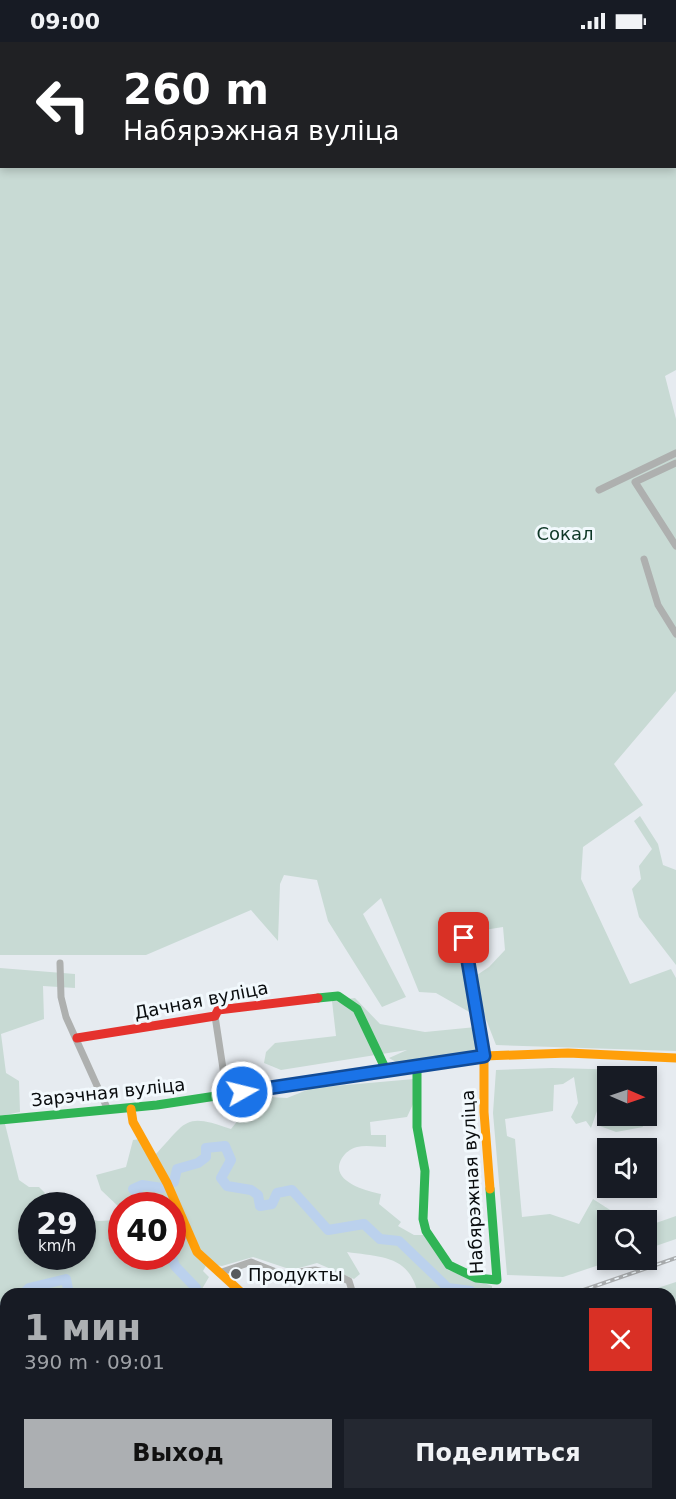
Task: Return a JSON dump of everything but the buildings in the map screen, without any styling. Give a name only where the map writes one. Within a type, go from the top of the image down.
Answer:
[{"type":"street","points":[[599,490],[676,453]]},
{"type":"street","points":[[676,463],[635,482],[676,546]]},
{"type":"street","points":[[644,559],[658,605],[676,634]]},
{"type":"street","name":"Набярэжная вуліца","points":[[417,1067],[417,1126],[425,1171],[423,1219],[426,1231],[449,1265],[476,1278],[497,1280],[484,1112],[484,1056],[464,938]]},
{"type":"street","points":[[60,963],[61,997],[66,1017],[108,1110]]},
{"type":"street","name":"Дачная вуліца","points":[[77,1038],[215,1016],[218,1010],[333,996],[352,1004],[361,1015],[387,1072]]},
{"type":"street","points":[[215,1016],[227,1095]]},
{"type":"street","name":"Зарэчная вуліца","points":[[0,1120],[131,1109],[484,1056],[568,1053],[676,1058]]},
{"type":"street","points":[[131,1109],[133,1122],[167,1183],[197,1252],[236,1288]]},
{"type":"street","points":[[219,1273],[251,1262],[281,1274],[315,1270],[346,1278],[352,1288]]},
{"type":"green space","name":"Сокал","points":[[0,168],[676,168],[676,370],[665,376],[676,419],[676,452],[665,462],[676,457],[676,691],[614,764],[643,805],[583,847],[581,879],[630,984],[671,969],[676,978],[676,1051],[496,1045],[482,1009],[477,975],[489,967],[505,950],[503,927],[478,931],[457,938],[471,1013],[436,993],[419,992],[381,898],[363,914],[406,997],[382,1007],[328,921],[317,880],[284,875],[280,884],[278,941],[251,910],[146,955],[0,955]]},
{"type":"green space","points":[[640,816],[658,844],[663,865],[676,870],[676,965],[639,917],[632,889],[641,879],[639,866],[652,849],[634,821]]},
{"type":"green space","points":[[0,968],[75,974],[75,988],[43,986],[44,1019],[1,1034],[6,1073],[19,1081],[20,1112],[0,1116]]},
{"type":"green space","points":[[355,998],[380,1024],[425,1032],[476,1027],[477,1052],[396,1062],[389,1058],[407,1050],[281,1070],[264,1063],[266,1052],[275,1043],[336,1036],[332,1001]]},
{"type":"green space","points":[[597,1069],[597,1111],[591,1128],[586,1121],[576,1124],[571,1117],[578,1103],[574,1077],[563,1084],[554,1085],[553,1111],[505,1119],[507,1136],[515,1139],[522,1217],[550,1214],[579,1224],[593,1199],[610,1210],[597,1210],[597,1266],[563,1277],[507,1275],[493,1113],[496,1070]]},
{"type":"green space","points":[[414,1079],[415,1100],[407,1117],[370,1122],[371,1135],[386,1135],[386,1147],[360,1146],[350,1150],[342,1158],[339,1166],[340,1173],[351,1184],[381,1194],[379,1204],[401,1222],[398,1226],[414,1235],[427,1235],[448,1270],[492,1286],[492,1288],[416,1288],[408,1272],[392,1260],[347,1252],[360,1274],[354,1279],[317,1263],[292,1270],[253,1257],[222,1266],[207,1264],[203,1271],[209,1277],[203,1288],[0,1288],[0,1125],[5,1124],[19,1180],[29,1187],[39,1187],[44,1192],[18,1192],[18,1270],[96,1270],[96,1220],[108,1221],[108,1270],[186,1270],[186,1192],[108,1192],[108,1197],[101,1190],[96,1175],[126,1167],[133,1140],[141,1139],[155,1155],[187,1123],[204,1121],[231,1129],[251,1104],[269,1097],[287,1098],[312,1088]]},
{"type":"green space","points":[[600,1126],[643,1127],[616,1132]]},
{"type":"green space","points":[[676,1216],[676,1239],[657,1246],[657,1223]]},
{"type":"green space","points":[[676,1282],[676,1288],[658,1288]]},
{"type":"waterway","points":[[174,1182],[177,1169],[198,1163],[206,1157],[206,1148],[225,1146],[231,1160],[221,1178],[227,1186],[251,1190],[258,1195],[260,1206],[272,1204],[277,1193],[292,1190],[328,1230],[364,1224],[380,1239],[399,1241],[448,1288]]},
{"type":"waterway","points":[[136,1192],[133,1189],[142,1185],[162,1188]]},
{"type":"waterway","points":[[179,1270],[196,1288]]},
{"type":"waterway","points":[[29,1288],[66,1279],[68,1288]]},
{"type":"railway","points":[[589,1288],[676,1258]]},
{"type":"traffic: fast","points":[[318,998],[338,996],[357,1009],[387,1072]]},
{"type":"traffic: fast","points":[[417,1067],[417,1127],[425,1171],[423,1219],[426,1231],[449,1265],[476,1278],[497,1280],[490,1189]]},
{"type":"traffic: fast","points":[[0,1120],[157,1105],[354,1075]]},
{"type":"traffic: slow","points":[[464,938],[484,1056],[484,1112],[490,1189]]},
{"type":"traffic: slow","points":[[354,1075],[484,1056],[568,1053],[676,1058]]},
{"type":"traffic: slow","points":[[131,1109],[133,1122],[167,1183],[197,1252],[236,1288]]},
{"type":"traffic: jam","points":[[77,1038],[215,1016],[218,1010],[318,998]]},
{"type":"place","name":"Продукты","points":[[236,1274]]},
{"type":"route","points":[[242,1092],[484,1056],[464,938]]}]
